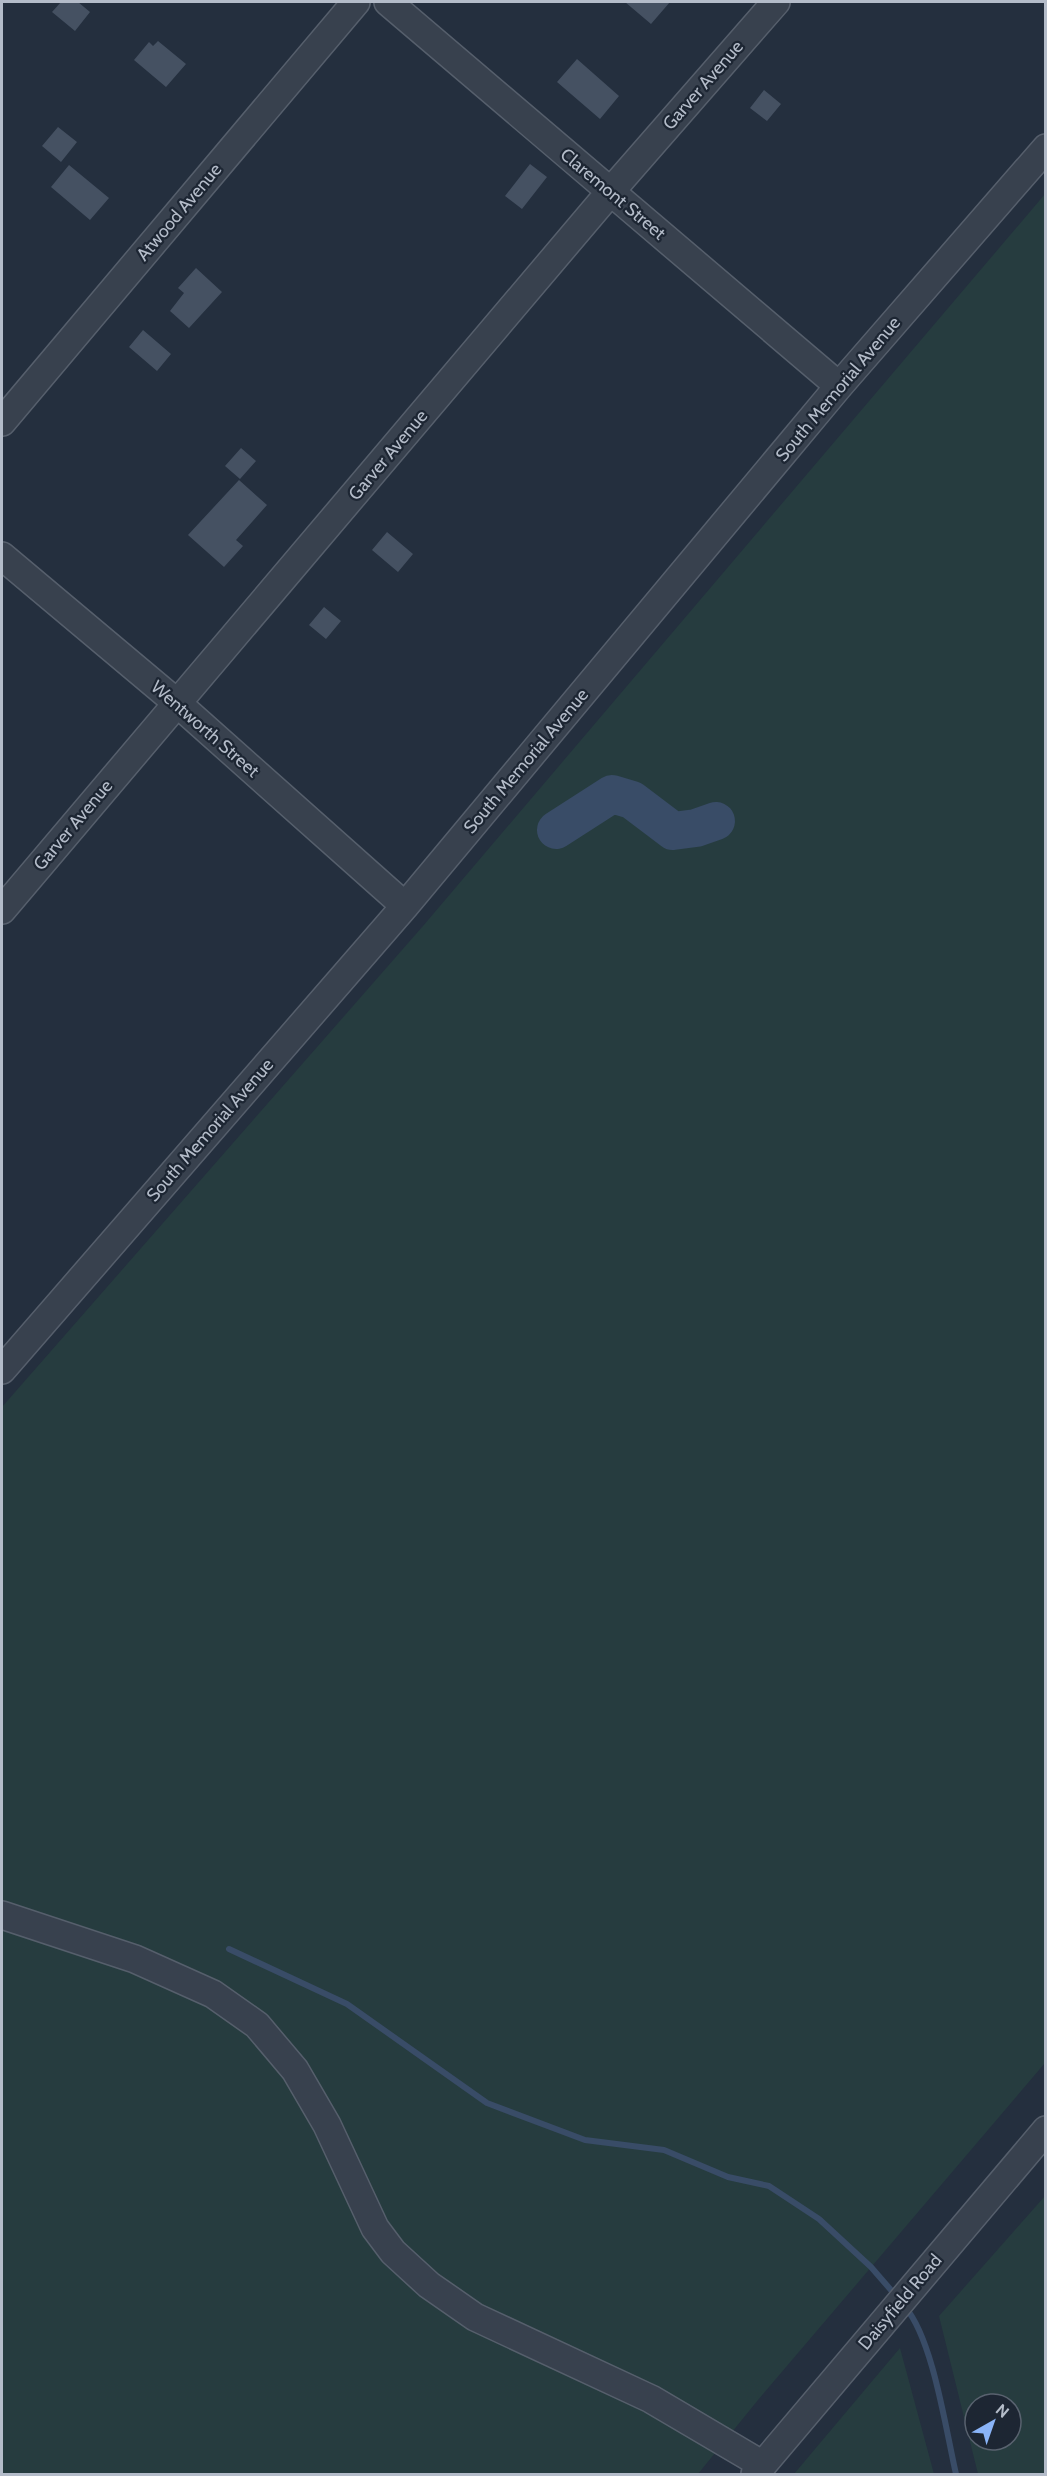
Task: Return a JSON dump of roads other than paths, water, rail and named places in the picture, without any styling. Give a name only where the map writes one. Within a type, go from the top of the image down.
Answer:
[{"type":"street","name":"Atwood Avenue","points":[[2,422],[356,2]]},
{"type":"street","name":"Claremont Street","points":[[388,2],[839,386]]},
{"type":"street","name":"Garver Avenue","points":[[2,910],[611,191],[776,2]]},
{"type":"street","name":"South Memorial Avenue","points":[[2,1370],[405,906],[839,386],[1046,148]]},
{"type":"street","name":"Wentworth Street","points":[[2,556],[177,703],[405,906]]},
{"type":"street","points":[[2,1915],[135,1959],[213,1994],[257,2025],[295,2070],[327,2125],[375,2228],[393,2252],[429,2284],[475,2317],[651,2399],[759,2470]]},
{"type":"street","name":"Daisyfield Road","points":[[759,2470],[1046,2130]]},
{"type":"waterway","points":[[556,830],[612,794],[632,800],[673,831],[696,828],[716,821]]},
{"type":"waterway","points":[[229,1949],[347,2004],[487,2103],[585,2140],[664,2150],[728,2177],[769,2186],[819,2219],[871,2267],[897,2297]]},
{"type":"waterway","points":[[905,2307],[915,2322],[931,2363],[956,2474]]}]
